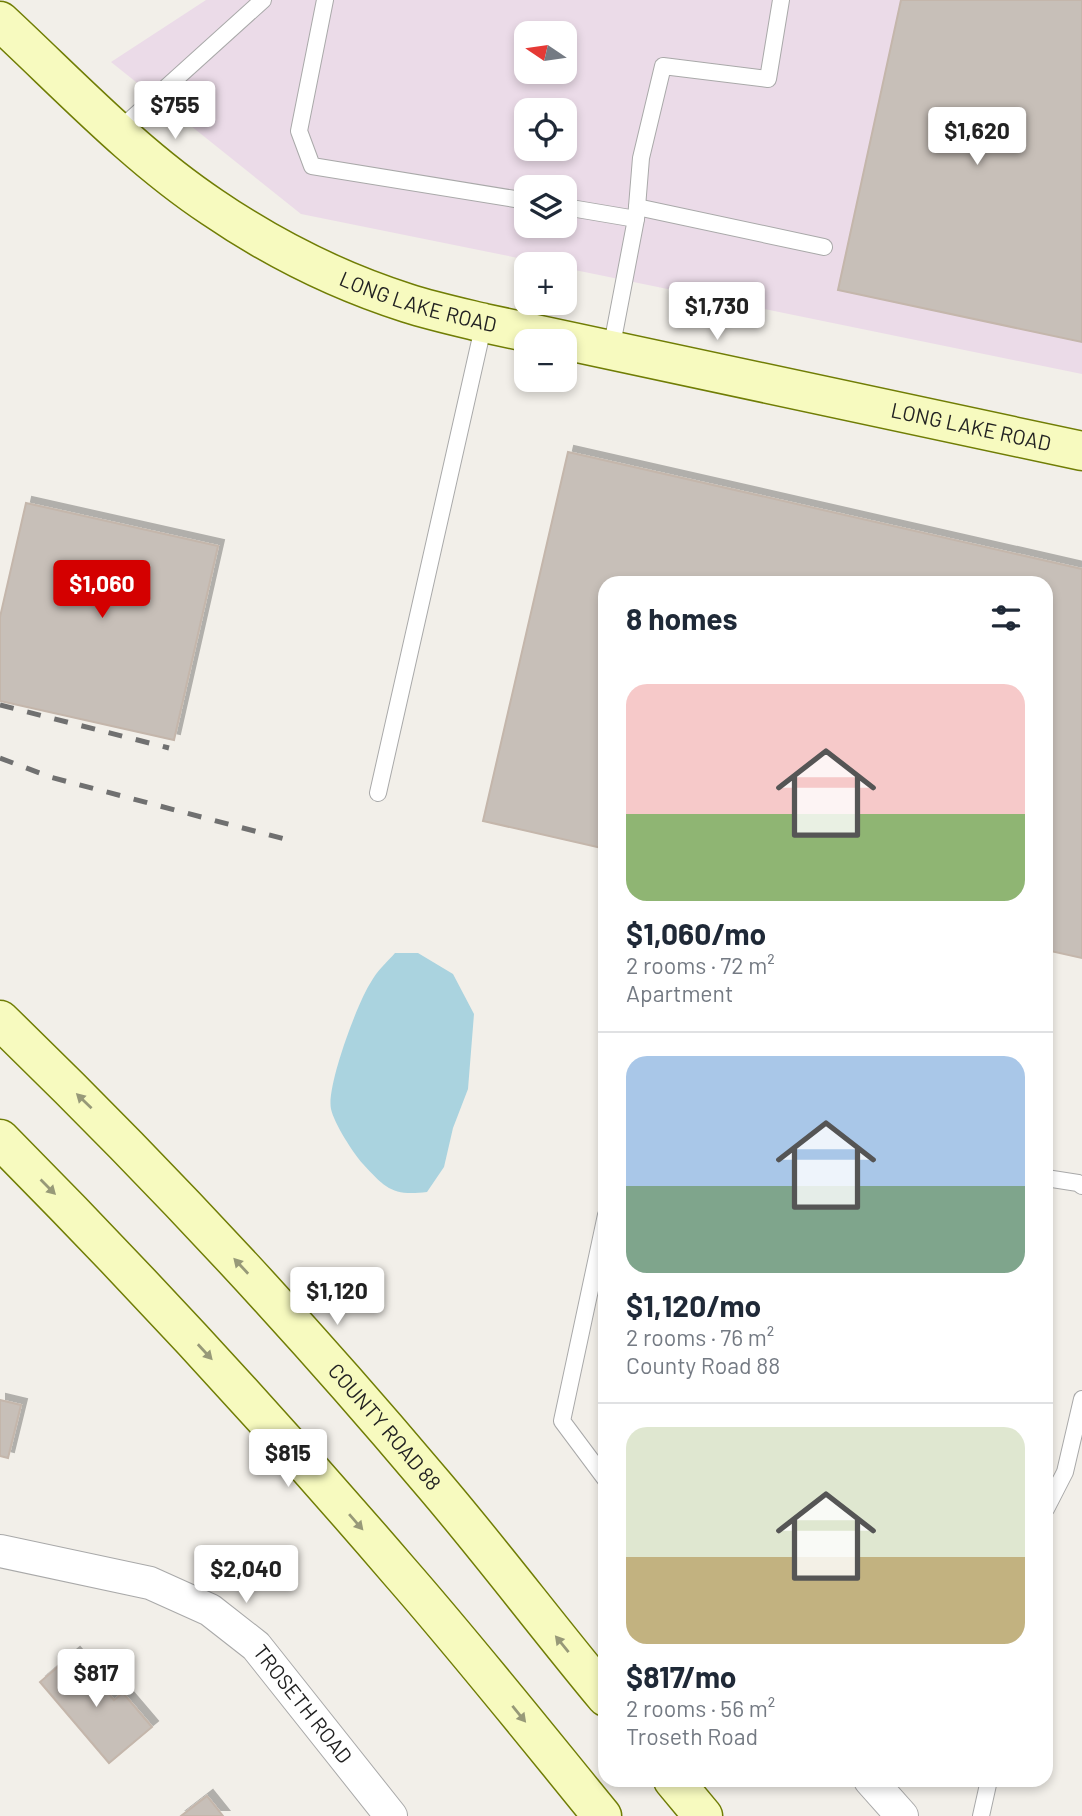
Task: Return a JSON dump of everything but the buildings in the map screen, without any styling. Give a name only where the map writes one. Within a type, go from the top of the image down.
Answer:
[{"type":"main road","name":"LONG LAKE ROAD","points":[[0,21],[118,131],[210,206],[272,245],[339,278],[396,299],[484,323],[1082,451]]},
{"type":"main road","name":"COUNTY ROAD 88","points":[[0,1020],[154,1173],[300,1329],[431,1481],[598,1687]]},
{"type":"main road","points":[[0,1139],[90,1230],[248,1399],[401,1573],[601,1816]]},
{"type":"main road","points":[[679,1787],[703,1816]]},
{"type":"street","name":"TROSETH ROAD","points":[[0,1551],[150,1583],[210,1610],[256,1646],[391,1816]]},
{"type":"street","points":[[876,1787],[902,1816]]},
{"type":"lane","points":[[118,131],[264,0]]},
{"type":"lane","points":[[325,0],[299,131],[312,166],[514,199]]},
{"type":"lane","points":[[611,350],[637,213],[641,158],[663,66],[768,79],[781,0]]},
{"type":"lane","points":[[577,208],[637,213],[824,247]]},
{"type":"lane","points":[[378,793],[484,323]]},
{"type":"lane","points":[[1053,1179],[1082,1186]]},
{"type":"lane","points":[[598,1252],[562,1421],[598,1469]]},
{"type":"lane","points":[[1053,1495],[1065,1472],[1082,1399]]},
{"type":"lane","points":[[981,1816],[987,1787]]},
{"type":"shaded area","points":[[206,0],[1082,0],[1082,374],[577,270],[577,252],[514,252],[514,257],[301,214],[111,62]]},
{"type":"water","points":[[395,953],[418,953],[453,974],[474,1014],[468,1089],[453,1128],[444,1167],[427,1192],[406,1193],[384,1185],[349,1145],[331,1109],[338,1064],[365,992],[379,970]]},
{"type":"railway","points":[[0,705],[169,748]]},
{"type":"railway","points":[[0,758],[50,777],[296,842]]}]
